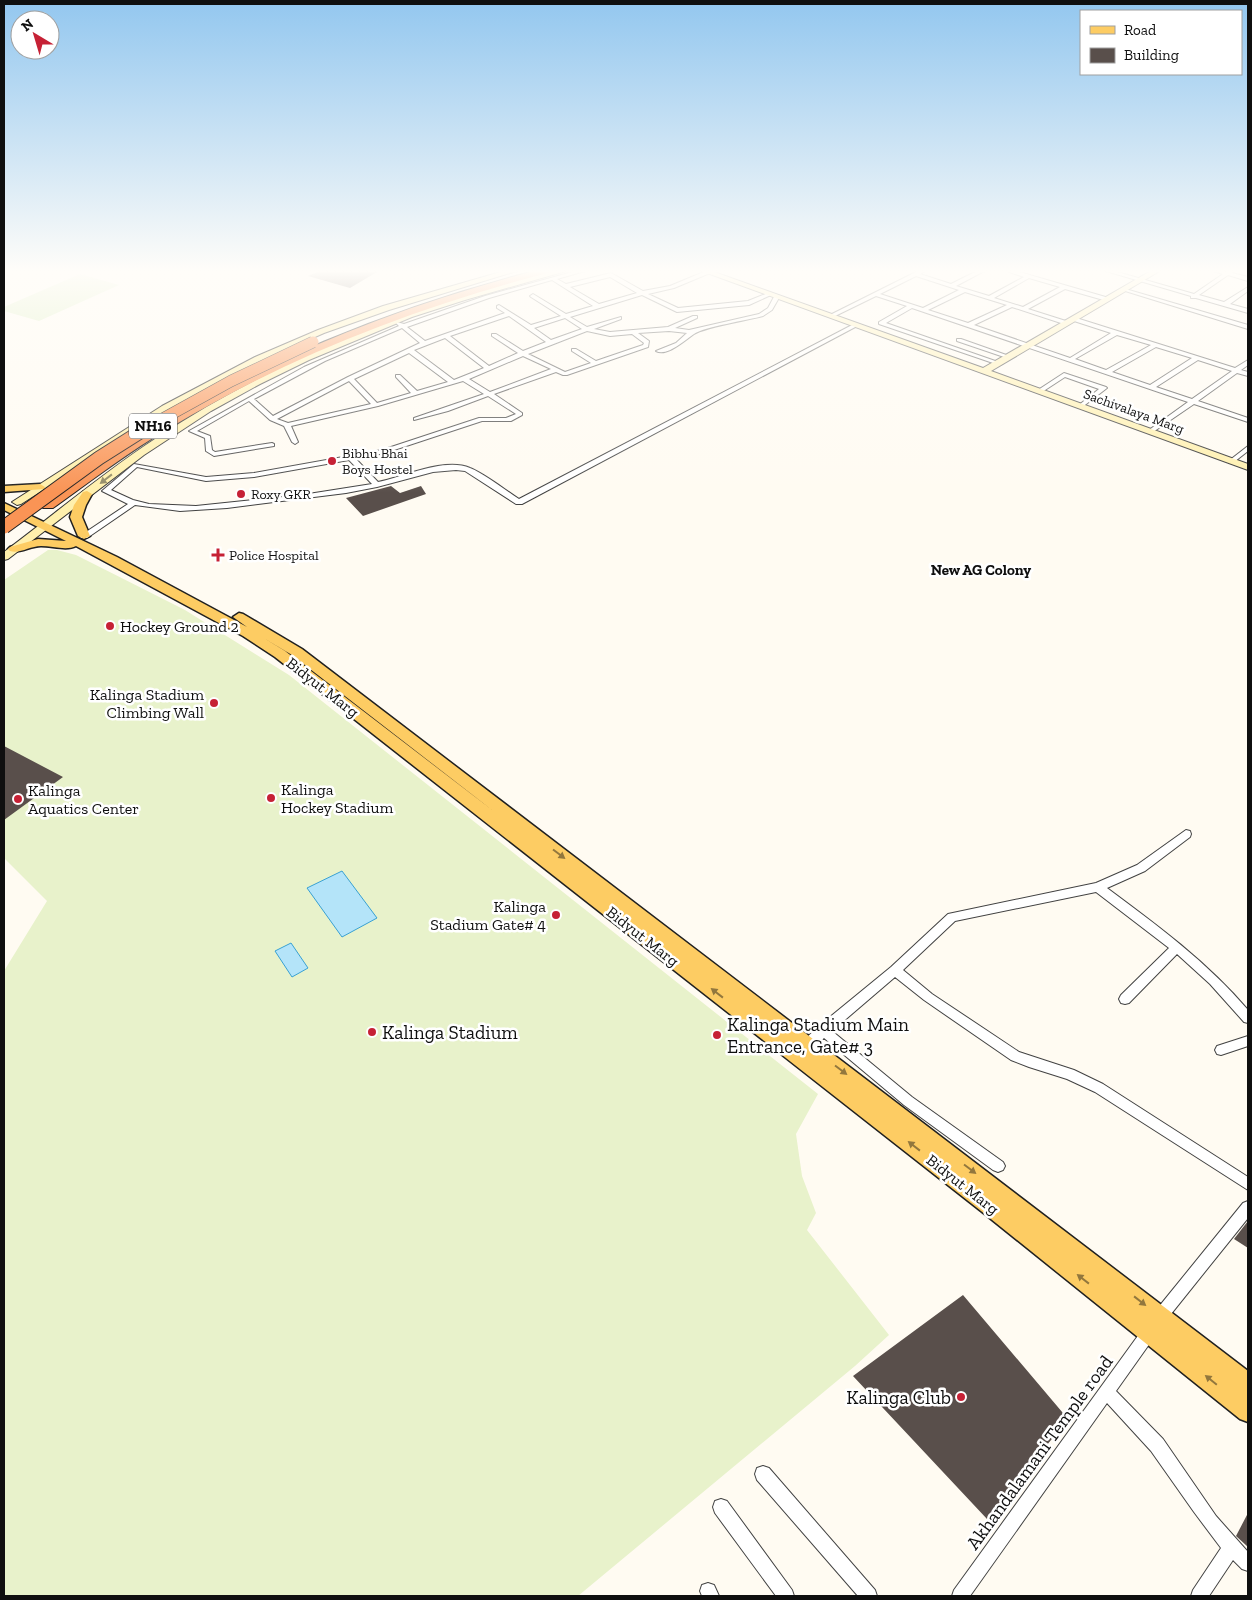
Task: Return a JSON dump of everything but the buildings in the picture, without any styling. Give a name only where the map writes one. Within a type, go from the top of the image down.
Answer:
[{"type":"highway","name":"NH16","points":[[4,527],[101,457],[180,409],[218,388],[317,344]]},
{"type":"highway","name":"NH16","points":[[4,538],[93,472],[156,431],[226,391],[318,344]]},
{"type":"main road","points":[[4,489],[40,487]]},
{"type":"main road","points":[[14,549],[38,542],[84,541],[76,517],[80,505],[87,494]]},
{"type":"main road","name":"Bidyut Marg","points":[[6,505],[84,541],[249,623],[297,652],[1248,1385]]},
{"type":"main road","name":"Bidyut Marg","points":[[84,541],[280,654],[1150,1331],[1248,1411]]},
{"type":"street","points":[[6,505],[40,487],[190,394],[258,359],[302,344]]},
{"type":"street","points":[[4,557],[131,459],[194,419],[241,391],[341,344]]},
{"type":"street","points":[[272,445],[210,454],[208,438],[192,431],[321,360],[355,344]]},
{"type":"street","points":[[272,419],[350,378],[423,344]]},
{"type":"street","points":[[456,344],[487,367]]},
{"type":"street","points":[[507,344],[565,374],[646,346],[647,344]]},
{"type":"street","points":[[241,391],[253,398],[272,419],[287,425],[376,405],[453,383],[546,344]]},
{"type":"street","points":[[659,351],[678,344]]},
{"type":"street","points":[[463,378],[519,412],[519,416],[508,420],[482,418],[406,445],[352,458],[254,475],[213,479],[136,465],[106,491],[134,503],[206,508],[322,495],[377,485],[439,469],[458,467],[468,469],[519,502],[820,344]]},
{"type":"street","name":"Sachivalaya Marg","points":[[908,344],[1248,467]]},
{"type":"street","points":[[920,348],[929,344]]},
{"type":"street","points":[[941,344],[998,363]]},
{"type":"street","points":[[948,346],[952,344]]},
{"type":"street","points":[[976,344],[1009,357]]},
{"type":"street","points":[[1022,344],[1248,420]]},
{"type":"street","points":[[984,371],[1032,344]]},
{"type":"street","points":[[1070,360],[1097,344]]},
{"type":"street","points":[[1151,344],[1248,374]]},
{"type":"street","points":[[1107,372],[1156,345]]},
{"type":"street","points":[[410,350],[453,383]]},
{"type":"street","points":[[574,350],[597,364]]},
{"type":"street","points":[[1151,388],[1197,358]]},
{"type":"street","points":[[1151,431],[1248,362]]},
{"type":"street","points":[[416,419],[555,370]]},
{"type":"street","points":[[1040,391],[1064,375],[1104,388],[1081,406]]},
{"type":"street","points":[[398,376],[416,394]]},
{"type":"street","points":[[350,378],[376,405]]},
{"type":"street","points":[[1240,418],[1248,412]]},
{"type":"street","points":[[194,419],[208,422]]},
{"type":"street","points":[[287,425],[295,442]]},
{"type":"street","points":[[1232,461],[1248,448]]},
{"type":"street","points":[[352,458],[377,485]]},
{"type":"street","points":[[84,541],[134,503]]},
{"type":"street","points":[[807,1045],[895,970],[952,917],[1098,887],[1141,868],[1186,834]]},
{"type":"street","points":[[1098,887],[1177,947],[1213,978],[1248,1018]]},
{"type":"street","points":[[1125,999],[1177,947]]},
{"type":"street","points":[[895,970],[928,997],[1008,1052],[1029,1062],[1070,1074],[1099,1088],[1248,1184]]},
{"type":"street","points":[[824,1030],[908,1101],[998,1166]]},
{"type":"street","points":[[1221,1050],[1248,1041]]},
{"type":"street","name":"Akhandalamani Temple road","points":[[960,1596],[1180,1290],[1248,1208]]},
{"type":"street","points":[[1107,1392],[1155,1443],[1231,1548],[1248,1562]]},
{"type":"street","points":[[763,1474],[869,1596]]},
{"type":"street","points":[[721,1507],[786,1596]]},
{"type":"street","points":[[1199,1596],[1231,1548]]},
{"type":"green space","name":"Kalinga Stadium","points":[[48,550],[57,550],[76,555],[185,610],[289,675],[818,1094],[796,1134],[802,1176],[816,1213],[807,1230],[889,1335],[855,1366],[578,1596],[4,1596],[4,971],[47,901],[4,858],[4,580]]},
{"type":"water","points":[[342,871],[377,918],[342,937],[307,888]]},
{"type":"water","points":[[291,943],[308,968],[292,977],[275,951]]},
{"type":"place","name":"Bibhu Bhai Boys Hostel","points":[[332,461]]},
{"type":"place","name":"Roxy GKR","points":[[241,494]]},
{"type":"place","name":"Police Hospital","points":[[218,555]]},
{"type":"place","name":"Hockey Ground 2","points":[[110,626]]},
{"type":"place","name":"Kalinga Stadium Climbing Wall","points":[[214,703]]},
{"type":"place","name":"Kalinga Hockey Stadium","points":[[271,798]]},
{"type":"place","name":"Kalinga Aquatics Center","points":[[18,799]]},
{"type":"place","name":"Kalinga Stadium Gate# 4","points":[[556,915]]},
{"type":"place","name":"Kalinga Stadium","points":[[372,1032]]},
{"type":"place","name":"Kalinga Stadium Main Entrance, Gate# 3","points":[[717,1035]]},
{"type":"place","name":"Kalinga Club","points":[[961,1397]]},
{"type":"district","name":"New AG Colony","points":[[981,570]]}]
